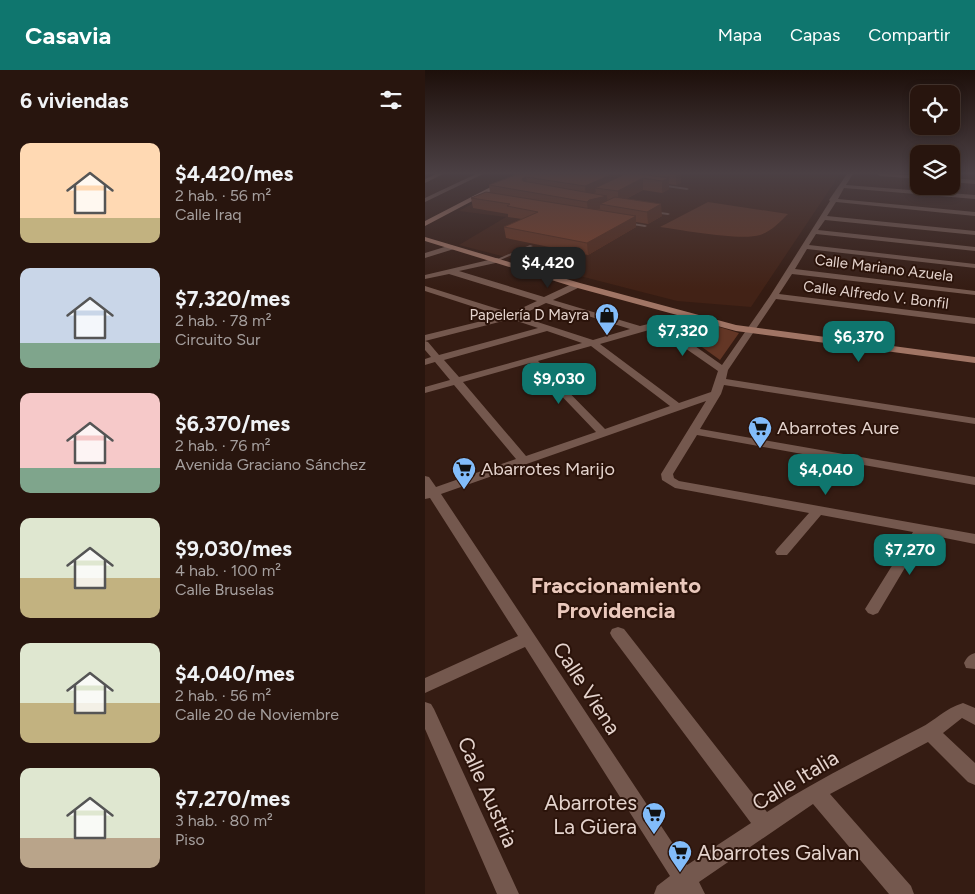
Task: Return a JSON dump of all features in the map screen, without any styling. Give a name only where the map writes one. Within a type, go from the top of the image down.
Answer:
[{"type":"street","points":[[425,224],[447,212]]},
{"type":"street","points":[[825,212],[774,296],[748,331],[722,376],[716,394],[667,474],[668,480],[675,484],[975,539]]},
{"type":"street","points":[[959,212],[975,214]]},
{"type":"street","points":[[822,218],[975,233]]},
{"type":"street","points":[[814,232],[975,249]]},
{"type":"street","points":[[425,239],[577,285],[748,331],[975,366]]},
{"type":"street","points":[[425,256],[451,247]]},
{"type":"street","points":[[804,247],[975,266]]},
{"type":"street","points":[[425,277],[497,260]]},
{"type":"street","points":[[449,271],[639,329]]},
{"type":"street","name":"Calle Mariano Azuela","points":[[789,271],[975,292]]},
{"type":"street","points":[[425,338],[512,316],[577,285]]},
{"type":"street","points":[[425,288],[593,343],[677,407]]},
{"type":"street","name":"Calle Alfredo V. Bonfil","points":[[774,296],[975,321]]},
{"type":"street","points":[[425,390],[687,316]]},
{"type":"street","points":[[657,324],[722,376],[975,421]]},
{"type":"street","points":[[425,362],[547,328]]},
{"type":"street","points":[[425,344],[455,382],[524,460]]},
{"type":"street","points":[[893,352],[975,360]]},
{"type":"street","points":[[532,360],[603,433]]},
{"type":"street","points":[[428,489],[524,460],[716,394]]},
{"type":"street","points":[[694,431],[975,481]]},
{"type":"street","name":"Calle Viena","points":[[428,489],[689,886]]},
{"type":"street","points":[[782,552],[819,509]]},
{"type":"street","points":[[873,609],[922,528]]},
{"type":"street","points":[[618,633],[765,825]]},
{"type":"street","points":[[425,686],[527,638]]},
{"type":"street","name":"Calle Austria","points":[[425,709],[508,894]]},
{"type":"street","name":"Calle Italia","points":[[665,894],[689,886],[765,825],[815,792],[930,732],[953,714],[963,710],[975,717]]},
{"type":"street","points":[[930,732],[975,776]]},
{"type":"street","points":[[815,792],[903,894]]},
{"type":"lane","points":[[655,212],[668,214]]},
{"type":"lane","points":[[622,222],[645,226]]},
{"type":"lane","points":[[497,260],[531,246]]},
{"type":"lane","points":[[511,265],[545,250]]},
{"type":"shaded area","points":[[470,212],[814,212],[751,307],[677,301],[459,245],[506,217]]},
{"type":"shaded area","points":[[688,212],[788,214],[768,231],[751,237],[660,227]]},
{"type":"shaded area","points":[[690,318],[739,333],[720,360],[670,324]]},
{"type":"building","points":[[537,212],[614,212],[636,216],[587,243],[504,227]]},
{"type":"place","name":"Papelería D Mayra","points":[[607,336]]},
{"type":"place","name":"Abarrotes Aure","points":[[760,449]]},
{"type":"place","name":"Abarrotes Marijo","points":[[464,490]]},
{"type":"place","name":"Abarrotes La Güera","points":[[654,835]]},
{"type":"place","name":"Abarrotes Galvan","points":[[680,873]]},
{"type":"district","name":"Fraccionamiento Providencia","points":[[616,598]]}]
